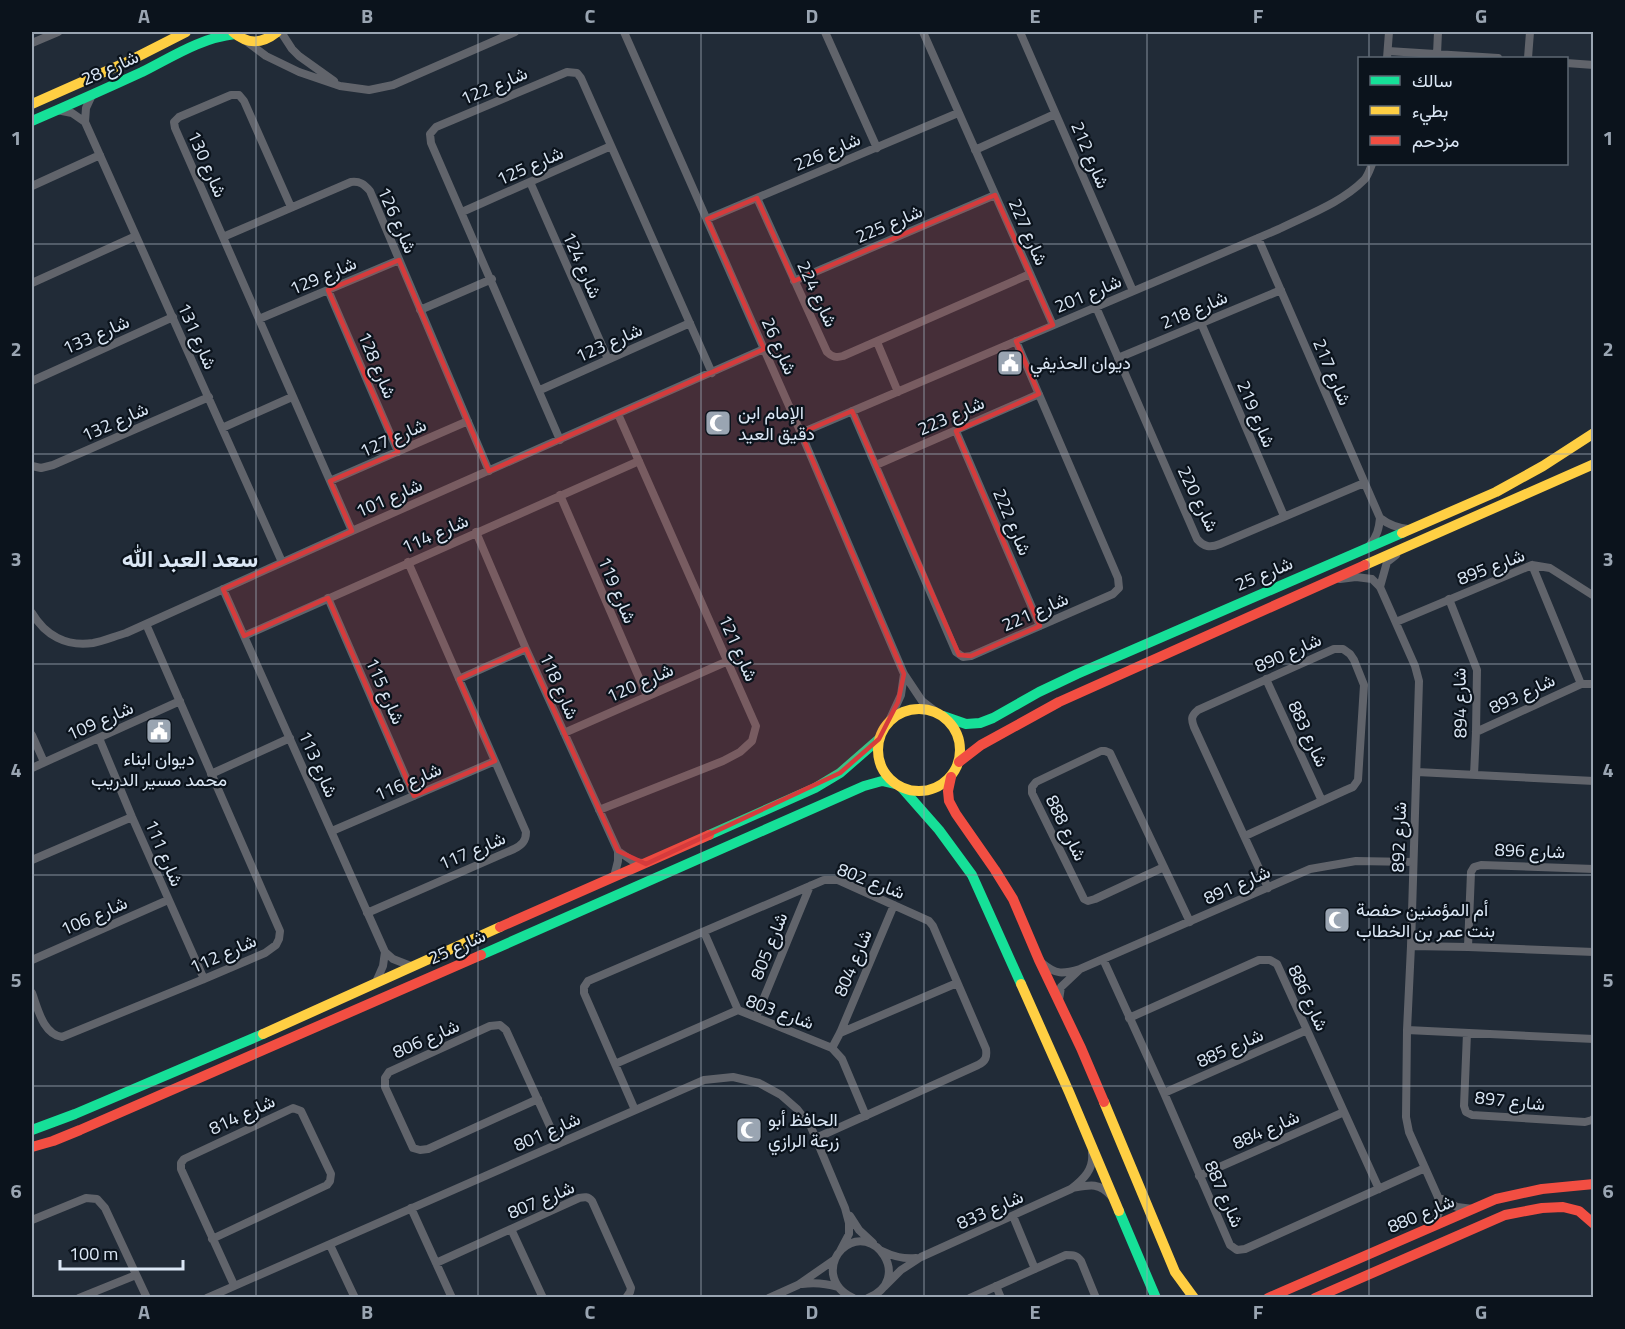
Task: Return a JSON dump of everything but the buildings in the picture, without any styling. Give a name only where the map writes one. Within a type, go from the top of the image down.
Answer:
[{"type":"street","points":[[32,43],[58,32]]},
{"type":"street","name":"شارع 28","points":[[32,104],[122,64],[186,32]]},
{"type":"street","points":[[245,41],[258,42],[279,32],[299,56],[340,86]]},
{"type":"street","points":[[234,33],[266,56],[299,72],[340,86],[369,90],[393,85],[515,32]]},
{"type":"street","name":"شارع 26","points":[[624,32],[801,433],[904,674],[922,701],[939,713]]},
{"type":"street","points":[[825,32],[877,148]]},
{"type":"street","name":"شارع 227","points":[[923,32],[1053,325]]},
{"type":"street","name":"شارع 212","points":[[1020,32],[1133,291]]},
{"type":"street","points":[[1389,32],[1388,55],[1437,54],[1483,57]]},
{"type":"street","points":[[1437,54],[1438,32]]},
{"type":"street","points":[[1528,57],[1530,32]]},
{"type":"street","name":"شارع 28","points":[[32,121],[134,76],[208,39],[234,33]]},
{"type":"street","points":[[1568,63],[1593,65]]},
{"type":"street","name":"شارع 122","points":[[560,440],[431,143],[430,134],[436,127],[567,72],[577,73],[712,372]]},
{"type":"street","points":[[85,122],[86,108],[92,94]]},
{"type":"street","name":"شارع 130","points":[[291,207],[241,97],[231,95],[179,117],[174,122],[352,531]]},
{"type":"street","points":[[56,110],[72,113],[85,122]]},
{"type":"street","name":"شارع 226","points":[[707,219],[958,113]]},
{"type":"street","points":[[975,150],[1055,114]]},
{"type":"street","name":"شارع 131","points":[[85,122],[282,562]]},
{"type":"street","name":"شارع 125","points":[[462,212],[611,146]]},
{"type":"street","points":[[32,186],[100,156]]},
{"type":"street","name":"شارع 201","points":[[801,433],[1258,238],[1334,202],[1366,178],[1372,165]]},
{"type":"street","name":"شارع 126","points":[[223,237],[351,182],[361,182],[370,191],[489,471]]},
{"type":"street","name":"شارع 124","points":[[530,182],[608,359]]},
{"type":"street","name":"شارع 225","points":[[794,281],[995,195]]},
{"type":"street","name":"شارع 224","points":[[757,198],[827,352],[832,357],[843,356],[877,342],[1030,274]]},
{"type":"street","points":[[32,283],[136,236]]},
{"type":"street","name":"شارع 217","points":[[1258,238],[1380,518]]},
{"type":"street","name":"شارع 129","points":[[259,320],[399,260]]},
{"type":"street","points":[[420,309],[492,279]]},
{"type":"street","name":"شارع 128","points":[[328,290],[398,452]]},
{"type":"street","name":"شارع 218","points":[[1118,358],[1281,290]]},
{"type":"street","name":"شارع 220","points":[[1096,307],[1197,539],[1202,545],[1213,547],[1364,483]]},
{"type":"street","name":"شارع 133","points":[[32,381],[172,317]]},
{"type":"street","name":"شارع 123","points":[[540,390],[690,323]]},
{"type":"street","name":"شارع 219","points":[[1201,323],[1284,516]]},
{"type":"street","name":"شارع 221","points":[[852,411],[957,652],[963,657],[971,656],[1113,594],[1119,588],[1119,583],[1016,341]]},
{"type":"street","points":[[877,342],[898,392]]},
{"type":"street","name":"شارع 101","points":[[32,613],[47,632],[63,640],[93,643],[126,633],[764,349]]},
{"type":"street","name":"شارع 223","points":[[876,465],[1039,394]]},
{"type":"street","name":"شارع 132","points":[[32,466],[41,468],[54,465],[209,397]]},
{"type":"street","points":[[222,428],[292,397]]},
{"type":"street","name":"شارع 121","points":[[599,810],[723,761],[740,752],[752,741],[756,726],[618,414]]},
{"type":"street","name":"شارع 127","points":[[330,481],[468,421]]},
{"type":"street","name":"شارع 222","points":[[956,431],[1040,626]]},
{"type":"street","name":"شارع 25","points":[[939,713],[959,723],[984,722],[1084,671],[1467,505],[1519,480],[1567,452],[1593,433]]},
{"type":"street","name":"شارع 114","points":[[244,636],[639,461]]},
{"type":"street","name":"شارع 25","points":[[959,762],[981,745],[1059,702],[1593,464]]},
{"type":"street","name":"شارع 119","points":[[560,495],[647,696]]},
{"type":"street","points":[[1380,518],[1398,528],[1408,529]]},
{"type":"street","points":[[1380,518],[1379,528],[1369,546],[1359,554],[1330,568],[1325,572],[1326,578],[1332,582],[1356,577],[1372,579],[1380,587],[1387,562],[1404,548]]},
{"type":"street","name":"شارع 118","points":[[476,532],[526,649],[618,851]]},
{"type":"street","name":"شارع 117","points":[[367,913],[514,849],[526,838],[526,832],[408,562]]},
{"type":"street","name":"شارع 895","points":[[1396,622],[1532,565],[1551,568],[1593,596]]},
{"type":"street","name":"شارع 893","points":[[1532,565],[1581,684]]},
{"type":"street","name":"شارع 892","points":[[1380,587],[1415,666],[1419,681],[1406,1117],[1409,1131],[1438,1197]]},
{"type":"street","name":"شارع 113","points":[[224,589],[385,952]]},
{"type":"street","name":"شارع 115","points":[[328,598],[414,796]]},
{"type":"street","name":"شارع 894","points":[[1449,599],[1477,670],[1474,775]]},
{"type":"street","points":[[1120,674],[1128,665],[1199,634],[1201,626],[1196,622]]},
{"type":"street","name":"شارع 112","points":[[32,993],[46,1027],[55,1036],[62,1037],[265,952],[276,945],[279,939],[280,931],[146,624]]},
{"type":"street","points":[[459,679],[526,649]]},
{"type":"street","name":"شارع 890","points":[[1245,836],[1353,787],[1358,780],[1364,685],[1354,660],[1344,649],[1334,649],[1197,710],[1191,720],[1268,888]]},
{"type":"street","name":"شارع 120","points":[[564,733],[728,661]]},
{"type":"street","points":[[889,721],[901,694],[904,674]]},
{"type":"street","name":"شارع 883","points":[[1266,679],[1322,801]]},
{"type":"street","name":"شارع 893","points":[[1476,732],[1581,684],[1593,684]]},
{"type":"street","name":"شارع 109","points":[[32,768],[180,701]]},
{"type":"street","points":[[1156,1298],[972,875],[931,818],[886,776],[880,764],[877,752],[882,730],[899,713],[923,708],[939,713],[955,728],[960,744],[959,762],[951,777],[949,801],[1013,900],[1085,1058],[1175,1272],[1194,1298]]},
{"type":"street","points":[[32,735],[44,762]]},
{"type":"street","name":"شارع 111","points":[[99,738],[204,979]]},
{"type":"street","points":[[211,774],[290,738]]},
{"type":"street","name":"شارع 25","points":[[32,1130],[242,1043],[815,788],[840,773],[879,739]]},
{"type":"street","name":"شارع 888","points":[[1164,867],[1095,899],[1088,901],[1084,899],[1032,793],[1032,787],[1036,782],[1101,751],[1108,752],[1112,756],[1190,922]]},
{"type":"street","name":"شارع 116","points":[[332,831],[495,761]]},
{"type":"street","points":[[1416,772],[1593,781]]},
{"type":"street","points":[[899,786],[920,791],[937,787],[951,777]]},
{"type":"street","name":"شارع 25","points":[[32,1147],[80,1130],[864,786],[882,781],[899,786]]},
{"type":"street","points":[[32,860],[132,816]]},
{"type":"street","points":[[618,851],[634,862],[645,864]]},
{"type":"street","points":[[614,877],[618,851]]},
{"type":"street","name":"شارع 891","points":[[1039,960],[1051,971],[1064,973],[1080,969],[1310,869],[1356,861],[1413,862]]},
{"type":"street","name":"شارع 896","points":[[1468,947],[1474,867],[1481,865],[1593,869]]},
{"type":"street","name":"شارع 802","points":[[635,1110],[584,993],[584,987],[588,981],[824,879],[838,880],[928,921],[933,926],[986,1049],[986,1059],[978,1065],[816,1138]]},
{"type":"street","name":"شارع 805","points":[[756,1017],[810,886]]},
{"type":"street","name":"شارع 106","points":[[32,960],[168,900]]},
{"type":"street","name":"شارع 804","points":[[832,1048],[894,905]]},
{"type":"street","name":"شارع 805","points":[[704,932],[738,1010]]},
{"type":"street","points":[[1411,946],[1593,952]]},
{"type":"street","points":[[385,952],[393,959],[411,966]]},
{"type":"street","points":[[376,982],[383,966],[385,952]]},
{"type":"street","name":"شارع 887","points":[[1103,959],[1230,1245],[1237,1250],[1245,1249],[1425,1168]]},
{"type":"street","name":"شارع 886","points":[[1129,1018],[1259,960],[1270,960],[1276,964],[1379,1190]]},
{"type":"street","name":"شارع 891","points":[[1059,1000],[1061,987],[1080,969]]},
{"type":"street","name":"شارع 804","points":[[840,1033],[957,983]]},
{"type":"street","name":"شارع 803","points":[[615,1064],[738,1010],[832,1048],[842,1059],[866,1116]]},
{"type":"street","points":[[304,1014],[303,1022],[310,1030]]},
{"type":"street","name":"شارع 806","points":[[537,1099],[428,1149],[420,1150],[413,1148],[385,1087],[385,1078],[389,1072],[490,1026],[500,1025],[506,1030],[558,1144]]},
{"type":"street","name":"شارع 885","points":[[1164,1093],[1307,1030]]},
{"type":"street","points":[[1407,1030],[1593,1039]]},
{"type":"street","name":"شارع 897","points":[[1467,1033],[1464,1106],[1466,1113],[1585,1122],[1593,1118]]},
{"type":"street","name":"شارع 801","points":[[207,1298],[704,1080],[733,1077],[759,1083],[781,1095],[797,1108],[811,1127],[846,1208],[859,1230],[879,1248]]},
{"type":"street","name":"شارع 814","points":[[212,1239],[327,1185],[330,1181],[331,1174],[301,1111],[293,1108],[184,1159],[181,1163],[181,1169],[212,1239],[234,1286]]},
{"type":"street","name":"شارع 884","points":[[1200,1176],[1344,1112]]},
{"type":"street","name":"شارع 833","points":[[868,1298],[879,1292],[901,1270],[921,1257],[1071,1189],[1083,1180],[1092,1167],[1090,1142]]},
{"type":"street","name":"شارع 833","points":[[1071,1189],[1093,1185],[1105,1188],[1115,1201]]},
{"type":"street","name":"شارع 880","points":[[1268,1298],[1496,1199],[1542,1189],[1593,1185]]},
{"type":"street","points":[[1438,1197],[1457,1207],[1473,1209]]},
{"type":"street","points":[[1426,1229],[1439,1216],[1438,1197]]},
{"type":"street","points":[[32,1220],[86,1198],[98,1199],[105,1208],[147,1298]]},
{"type":"street","name":"شارع 807","points":[[436,1263],[579,1198],[589,1198],[631,1288],[626,1298]]},
{"type":"street","points":[[411,1208],[452,1298]]},
{"type":"street","name":"شارع 801","points":[[834,1260],[849,1234],[846,1208]]},
{"type":"street","name":"شارع 880","points":[[1315,1298],[1505,1215],[1536,1209],[1561,1208],[1577,1210],[1593,1224]]},
{"type":"street","points":[[1013,1216],[1035,1269]]},
{"type":"street","points":[[511,1229],[543,1298]]},
{"type":"street","points":[[840,1251],[845,1246],[858,1242],[879,1248],[888,1261],[889,1268],[884,1287]]},
{"type":"street","points":[[330,1245],[354,1297]]},
{"type":"street","name":"شارع 833","points":[[879,1248],[897,1258],[921,1257]]},
{"type":"street","points":[[970,1298],[1066,1255],[1075,1255],[1081,1261],[1096,1298]]},
{"type":"street","points":[[769,1298],[798,1285],[834,1260]]},
{"type":"street","points":[[834,1260],[832,1269],[838,1287],[853,1298]]},
{"type":"street","points":[[79,1298],[136,1275]]},
{"type":"street","points":[[798,1285],[818,1282],[838,1287]]},
{"type":"street","points":[[996,1286],[1001,1298]]},
{"type":"highlighted area","points":[[995,195],[1053,325],[1016,341],[1039,394],[956,431],[1040,626],[971,656],[959,655],[852,411],[801,433],[904,674],[898,702],[879,739],[840,773],[646,864],[618,851],[526,649],[459,679],[495,761],[414,796],[328,598],[244,636],[223,589],[352,531],[330,481],[398,452],[328,290],[399,260],[489,471],[764,349],[707,219],[757,198],[794,281]]},
{"type":"traffic: fast","points":[[32,121],[142,72],[198,44],[235,34]]},
{"type":"traffic: fast","points":[[943,716],[966,724],[980,723],[993,718],[1077,674],[1402,533]]},
{"type":"traffic: fast","points":[[709,835],[815,788],[840,773],[879,739]]},
{"type":"traffic: fast","points":[[481,955],[864,786],[882,781],[895,784]]},
{"type":"traffic: fast","points":[[902,788],[939,830],[972,875],[1021,984]]},
{"type":"traffic: fast","points":[[32,1130],[263,1034]]},
{"type":"traffic: fast","points":[[1119,1211],[1156,1298]]},
{"type":"traffic: slow","points":[[32,104],[129,61],[186,32]]},
{"type":"traffic: slow","points":[[233,32],[250,41],[260,41],[277,32]]},
{"type":"traffic: slow","points":[[1402,533],[1496,492],[1543,466],[1594,433]]},
{"type":"traffic: slow","points":[[1365,565],[1594,464]]},
{"type":"traffic: slow","points":[[919,709],[935,712],[948,721],[957,734],[960,750],[957,766],[948,779],[935,788],[919,791],[903,788],[890,779],[881,766],[878,750],[881,734],[890,721],[903,712],[919,709]]},
{"type":"traffic: slow","points":[[263,1034],[500,927]]},
{"type":"traffic: slow","points":[[1021,984],[1119,1211]]},
{"type":"traffic: slow","points":[[1104,1102],[1175,1272],[1194,1298]]},
{"type":"traffic: jam","points":[[959,762],[981,745],[1059,702],[1365,565]]},
{"type":"traffic: jam","points":[[951,777],[948,791],[949,801],[1013,899],[1104,1102]]},
{"type":"traffic: jam","points":[[500,927],[709,835]]},
{"type":"traffic: jam","points":[[32,1147],[80,1130],[481,955]]},
{"type":"traffic: jam","points":[[1268,1298],[1496,1199],[1542,1189],[1594,1184]]},
{"type":"traffic: jam","points":[[1315,1298],[1505,1215],[1542,1208],[1563,1207],[1579,1211],[1594,1224]]},
{"type":"place","name":"ديوان الحذيفي","points":[[1010,363]]},
{"type":"place","name":"الإمام ابن دقيق العيد","points":[[718,423]]},
{"type":"place","name":"ديوان ابناء محمد مسير الدريب","points":[[159,731]]},
{"type":"place","name":"أم المؤمنين حفصة بنت عمر بن الخطاب","points":[[1337,920]]},
{"type":"place","name":"الحافظ أبو زرعة الرازي","points":[[749,1130]]},
{"type":"district","name":"سعد العبد الله","points":[[190,559]]}]
